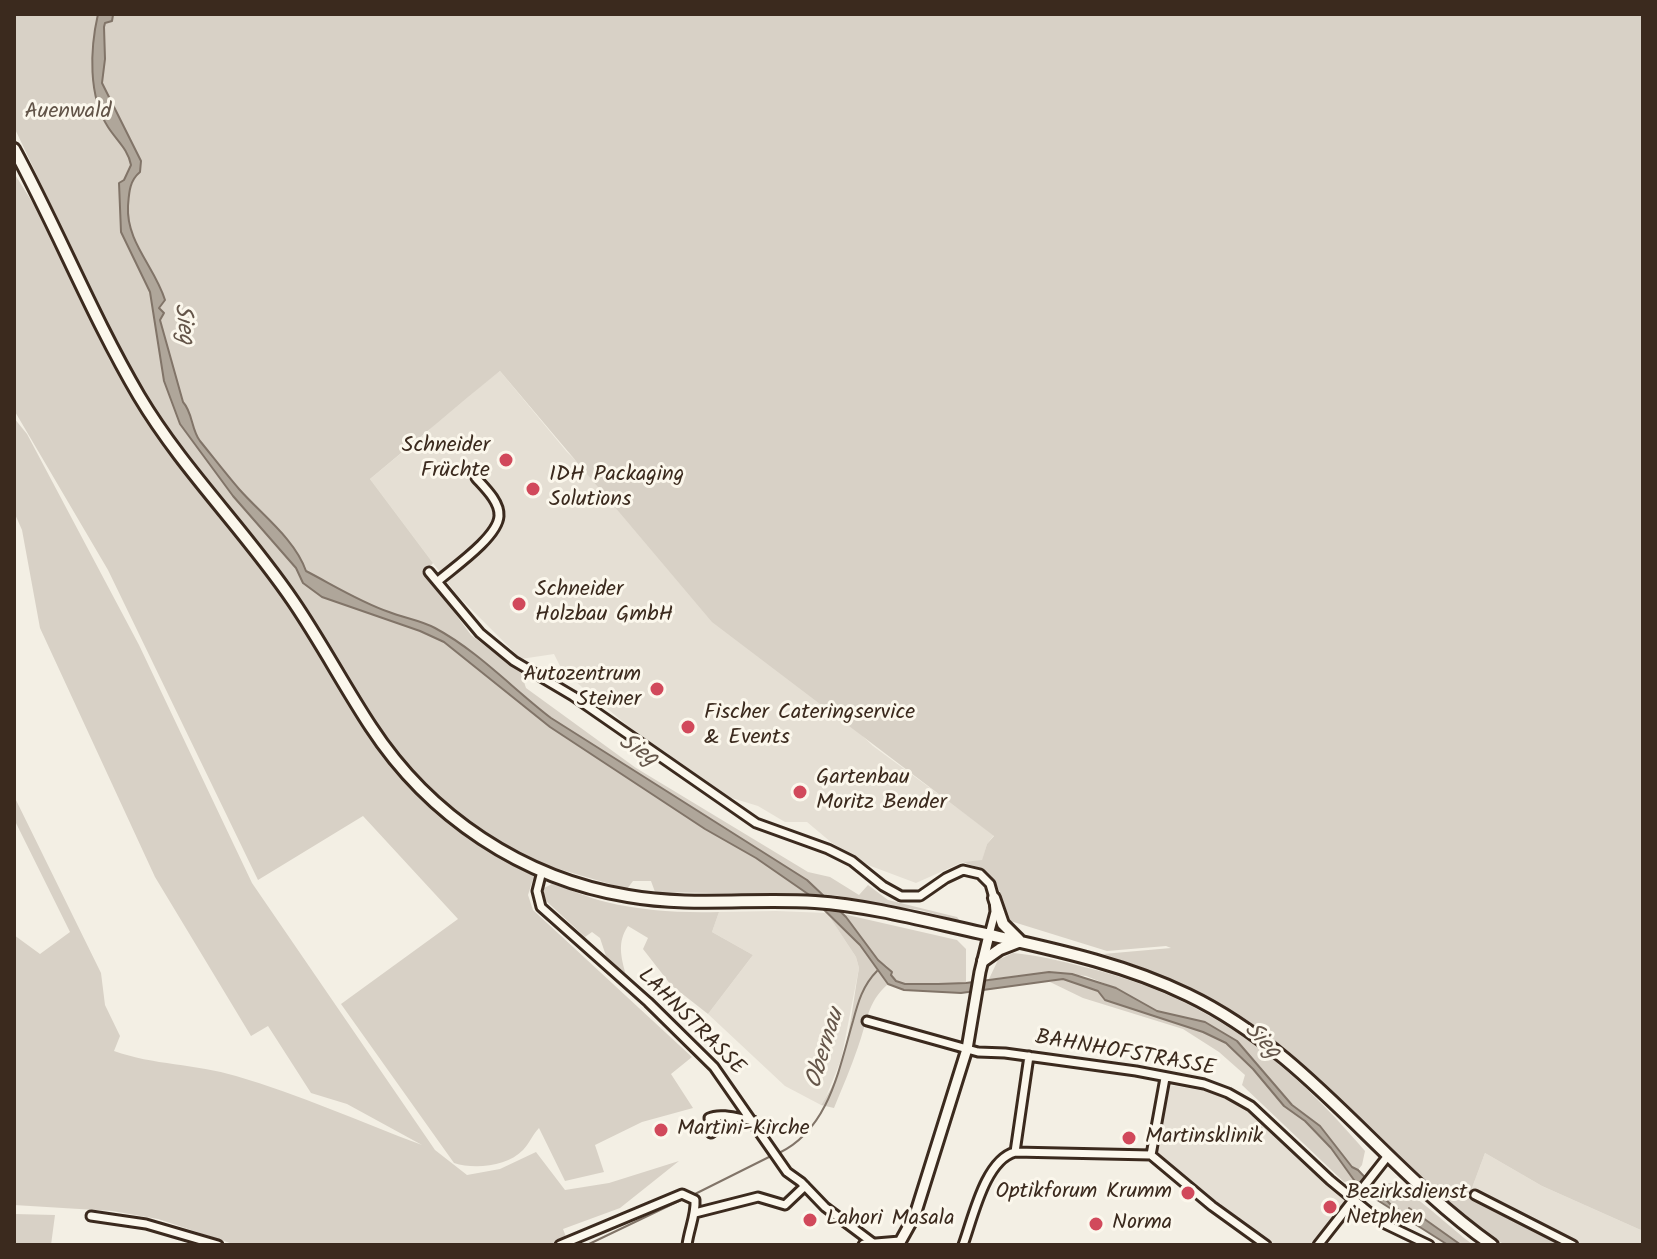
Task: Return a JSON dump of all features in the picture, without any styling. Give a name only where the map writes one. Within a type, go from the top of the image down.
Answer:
[{"type":"main road","points":[[14,149],[140,398],[187,465],[293,600],[395,760],[433,801],[461,824],[498,849],[571,883],[648,899],[779,900],[862,907],[1020,941],[1162,982],[1222,1012],[1300,1070],[1387,1157],[1465,1226],[1492,1245]]},
{"type":"main road","points":[[994,898],[1003,924],[1020,941]]},
{"type":"main road","points":[[981,966],[1000,949],[1020,941]]},
{"type":"street","points":[[438,581],[494,532],[500,515],[494,500],[476,478]]},
{"type":"street","points":[[429,572],[480,633],[514,661],[563,689],[756,823],[840,855],[901,896],[920,896],[963,870],[980,874],[990,884],[995,912],[981,966],[967,1049],[915,1215],[902,1243]]},
{"type":"street","name":"LAHNSTRASSE","points":[[542,871],[537,891],[541,907],[648,1002],[714,1067],[787,1172],[869,1244],[902,1243]]},
{"type":"street","name":"BAHNHOFSTRASSE","points":[[867,1021],[967,1049],[1136,1071],[1204,1084],[1228,1093],[1251,1106],[1330,1180],[1357,1196],[1381,1222],[1429,1245]]},
{"type":"street","points":[[1015,1152],[1029,1056]]},
{"type":"street","points":[[1151,1155],[1165,1078]]},
{"type":"street","points":[[732,1117],[753,1121]]},
{"type":"street","points":[[963,1245],[987,1178],[998,1161],[1015,1152],[1151,1155],[1212,1206],[1266,1245]]},
{"type":"street","points":[[1318,1245],[1387,1157]]},
{"type":"street","points":[[695,1213],[758,1197],[785,1205],[805,1186]]},
{"type":"street","points":[[560,1245],[685,1195],[695,1200],[687,1245]]},
{"type":"street","points":[[1475,1195],[1573,1245]]},
{"type":"street","points":[[91,1216],[146,1224],[218,1245]]},
{"type":"shaded area","points":[[98,14],[113,15],[112,21],[105,23],[104,27],[102,83],[141,161],[140,172],[130,188],[129,219],[136,243],[165,300],[159,308],[164,313],[160,320],[183,402],[200,441],[239,489],[286,538],[306,571],[368,603],[429,625],[451,637],[551,718],[807,880],[846,917],[896,981],[905,984],[966,983],[1049,972],[1072,974],[1116,988],[1157,1011],[1205,1022],[1237,1041],[1292,1105],[1320,1126],[1352,1167],[1392,1206],[1421,1223],[1409,1208],[1461,1245],[1448,1245],[1374,1198],[1354,1180],[1331,1148],[1305,1121],[1284,1106],[1226,1043],[1203,1032],[1105,1000],[1098,991],[1063,979],[961,993],[904,990],[888,984],[860,945],[808,894],[550,727],[444,642],[322,597],[303,583],[296,568],[233,496],[180,424],[164,381],[150,292],[121,232],[119,183],[124,180],[131,165],[130,159],[102,115],[94,87],[92,57]]},
{"type":"shaded area","points":[[500,371],[567,452],[873,746],[994,835],[987,844],[982,861],[963,862],[916,883],[868,865],[832,843],[807,822],[785,822],[758,806],[722,795],[642,738],[562,670],[554,654],[521,659],[457,595],[370,479],[428,431],[440,417]]},
{"type":"shaded area","points":[[719,912],[827,913],[856,957],[859,968],[841,1060],[821,1105],[785,1086],[708,1014],[753,955],[712,932]]},
{"type":"shaded area","points":[[1169,1085],[1212,1092],[1236,1101],[1358,1208],[1325,1245],[1274,1245],[1154,1154]]},
{"type":"shaded area","points":[[1485,1153],[1542,1186],[1643,1231],[1643,1245],[1556,1245],[1557,1242],[1469,1196]]},
{"type":"green space","name":"Auenwald","points":[[14,14],[1643,14],[1643,1231],[1542,1186],[1485,1153],[1469,1196],[1557,1242],[1556,1245],[1528,1247],[1502,1243],[1452,1208],[1330,1089],[1260,1031],[1196,992],[1103,954],[1171,948],[1107,951],[1007,920],[993,878],[982,869],[963,862],[982,860],[987,844],[994,836],[712,622],[500,371],[370,479],[433,563],[425,573],[471,635],[521,673],[526,688],[636,768],[808,872],[830,877],[859,895],[868,885],[888,900],[957,917],[960,921],[920,910],[834,895],[655,892],[651,881],[633,881],[627,889],[538,863],[528,895],[533,910],[692,1057],[671,1074],[693,1108],[642,1122],[595,1145],[604,1172],[565,1181],[539,1128],[523,1150],[509,1160],[481,1166],[454,1163],[341,1004],[458,919],[363,816],[258,880],[108,570],[14,410],[14,173],[51,232],[110,361],[180,466],[189,460],[130,371],[14,127]]},
{"type":"green space","points":[[14,418],[27,434],[139,645],[252,883],[435,1150],[467,1175],[500,1169],[536,1152],[565,1190],[609,1183],[679,1161],[620,1208],[563,1229],[569,1245],[236,1245],[158,1219],[112,1211],[14,1205],[14,935],[40,954],[70,932],[14,819],[14,796],[101,973],[105,1005],[120,1036],[114,1051],[260,1083],[422,1145],[347,1104],[311,1093],[268,1026],[251,1036],[155,877],[40,628],[22,530],[14,512]]},
{"type":"green space","points":[[552,884],[634,908],[719,912],[712,932],[753,955],[708,1014],[671,985],[643,949],[648,938],[628,926],[621,944],[626,975],[606,956],[600,938],[592,932],[585,937],[544,899],[544,888]]},
{"type":"green space","points":[[827,913],[859,944],[888,984],[872,1006],[834,1108],[821,1105],[843,1057],[859,968],[856,957]]},
{"type":"green space","points":[[843,914],[957,940],[966,949],[966,983],[905,984],[895,980]]},
{"type":"green space","points":[[1013,953],[1058,960],[1128,979],[1205,1013],[1240,1035],[1305,1087],[1365,1151],[1362,1165],[1358,1170],[1352,1167],[1320,1126],[1292,1105],[1237,1041],[1205,1022],[1157,1011],[1116,988],[1086,976],[1049,972],[989,979],[998,960]]},
{"type":"green space","points":[[1063,979],[1099,991],[1106,1000],[1203,1032],[1226,1043],[1284,1106],[1305,1121],[1331,1148],[1354,1180],[1344,1182],[1242,1085],[1245,1075],[1219,1052],[1183,1029],[1083,998],[1050,982]]},
{"type":"green space","points":[[1389,1183],[1407,1191],[1474,1245],[1461,1245],[1421,1216],[1417,1217],[1421,1223],[1392,1206],[1377,1191]]},
{"type":"green space","points":[[14,1214],[55,1215],[51,1245],[14,1245]]},
{"type":"waterway","name":"Obernau","points":[[779,1153],[810,1129],[821,1113],[837,1078],[862,994],[877,971]]},
{"type":"waterway","name":"Obernau","points":[[693,1195],[773,1155]]},
{"type":"waterway","name":"Obernau","points":[[587,1245],[683,1199]]},
{"type":"place","name":"Schneider Früchte","points":[[506,460]]},
{"type":"place","name":"IDH Packaging Solutions","points":[[533,489]]},
{"type":"place","name":"Schneider Holzbau GmbH","points":[[519,604]]},
{"type":"place","name":"Autozentrum Steiner","points":[[657,689]]},
{"type":"place","name":"Fischer Cateringservice & Events","points":[[688,727]]},
{"type":"place","name":"Gartenbau Moritz Bender","points":[[800,792]]},
{"type":"place","name":"Martini-Kirche","points":[[661,1130]]},
{"type":"place","name":"Martinsklinik","points":[[1129,1138]]},
{"type":"place","name":"Optikforum Krumm","points":[[1188,1193]]},
{"type":"place","name":"Bezirksdienst Netphen","points":[[1330,1207]]},
{"type":"place","name":"Lahori Masala","points":[[810,1220]]},
{"type":"place","name":"Norma","points":[[1096,1224]]},
{"type":"water label","name":"Sieg","points":[[182,324]]},
{"type":"water label","name":"Sieg","points":[[637,752]]},
{"type":"water label","name":"Sieg","points":[[1261,1042]]}]
